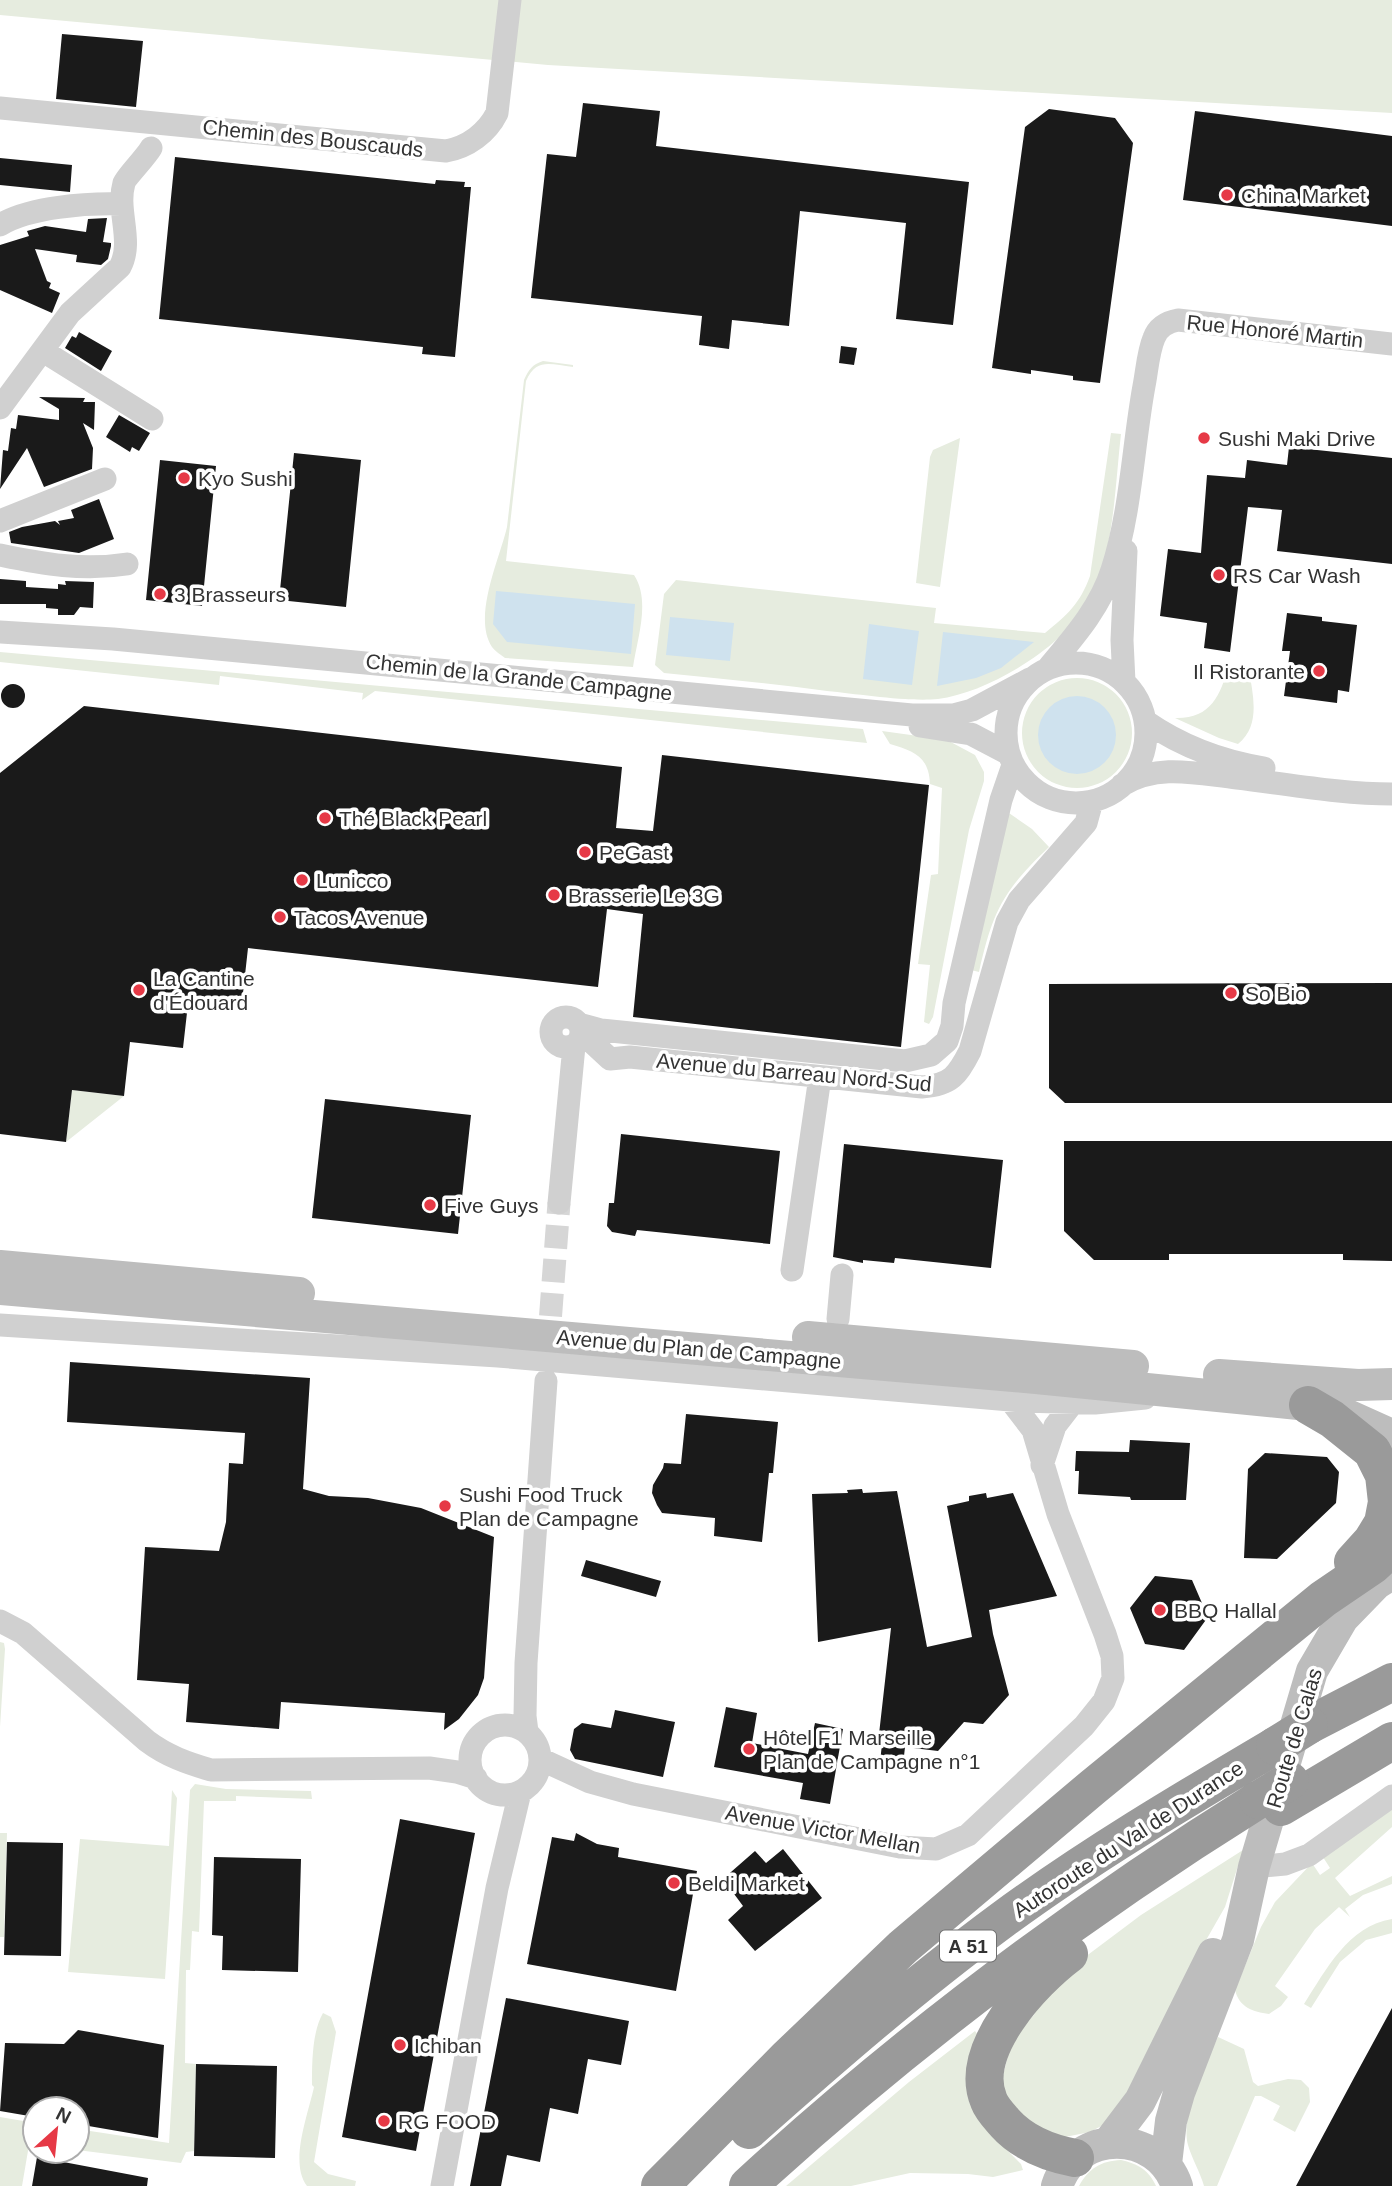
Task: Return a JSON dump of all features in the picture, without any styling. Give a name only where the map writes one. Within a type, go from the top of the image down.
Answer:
[{"type":"highway","points":[[1308,1405],[1332,1419],[1373,1451],[1384,1475],[1387,1502],[1379,1531],[1323,1599]]},
{"type":"highway","points":[[660,2186],[788,2057],[903,1947],[1093,1787],[1323,1599],[1373,1565],[1392,1547]]},
{"type":"highway","name":"Autoroute du Val de Durance","points":[[691,2186],[844,2045],[1001,1920],[1103,1849],[1309,1725],[1392,1682]]},
{"type":"highway","name":"Autoroute du Val de Durance","points":[[748,2186],[932,2029],[1145,1873],[1270,1804],[1392,1726]]},
{"type":"highway","points":[[1080,2162],[1046,2150],[1010,2129],[992,2108],[986,2094],[985,2072],[988,2059],[1001,2029],[1026,1993],[1061,1960],[1270,1804],[1392,1741]]},
{"type":"main road","name":"Avenue du Plan de Campagne","points":[[0,1266],[1035,1356],[1229,1376],[1358,1385],[1392,1384]]},
{"type":"main road","name":"Avenue du Plan de Campagne","points":[[0,1289],[1318,1405],[1341,1412],[1392,1435]]},
{"type":"main road","name":"Route de Calas","points":[[1172,2175],[1171,2121],[1179,2093],[1238,1940],[1254,1867],[1312,1671],[1343,1618],[1384,1579],[1392,1554]]},
{"type":"main road","name":"Route de Calas","points":[[1080,2162],[1140,2101],[1254,1867]]},
{"type":"main road","points":[[1080,2162],[1121,2142],[1147,2149],[1172,2175]]},
{"type":"street","name":"Chemin des Bouscauds","points":[[0,108],[446,151],[457,149],[488,127],[497,113],[510,0]]},
{"type":"street","points":[[0,408],[79,302],[116,271],[122,262],[126,235],[121,204],[124,182],[151,148]]},
{"type":"street","points":[[0,225],[16,217],[47,211],[96,203],[121,204]]},
{"type":"street","name":"Rue Honoré Martin","points":[[1039,673],[1079,631],[1102,595],[1114,567],[1129,492],[1139,412],[1153,340],[1157,332],[1169,321],[1178,320],[1392,344]]},
{"type":"street","points":[[43,351],[152,419]]},
{"type":"street","points":[[0,521],[105,479]]},
{"type":"street","name":"Rue Honoré Martin","points":[[1124,682],[1122,640],[1129,492]]},
{"type":"street","points":[[0,555],[45,564],[90,568],[127,564]]},
{"type":"street","name":"Chemin de la Grande Campagne","points":[[0,632],[113,639],[912,715],[953,715],[972,710],[1039,673]]},
{"type":"street","name":"Chemin de la Grande Campagne","points":[[0,642],[467,681],[912,724],[971,734],[1011,760]]},
{"type":"street","points":[[1068,663],[1088,664],[1108,670],[1124,682],[1138,700],[1145,721],[1145,745],[1137,767],[1122,785],[1108,795],[1092,801],[1074,803],[1055,800],[1031,786],[1011,760],[1006,734],[1008,713],[1017,694],[1039,673],[1068,663]]},
{"type":"street","points":[[1145,721],[1171,739],[1241,764],[1392,780]]},
{"type":"street","name":"Avenue du Barreau Nord-Sud","points":[[573,1037],[601,1030],[905,1061],[931,1055],[947,1041],[1011,760]]},
{"type":"street","points":[[1122,785],[1157,773],[1188,771],[1228,778],[1392,794]]},
{"type":"street","name":"Avenue du Barreau Nord-Sud","points":[[570,1069],[630,1057],[922,1087],[939,1086],[953,1078],[961,1069],[970,1051],[1007,922],[1019,901],[1086,823],[1092,801]]},
{"type":"street","points":[[559,1203],[573,1037],[610,1059]]},
{"type":"street","points":[[792,1270],[820,1077]]},
{"type":"street","points":[[838,1319],[842,1275]]},
{"type":"street","points":[[0,1325],[498,1356],[1072,1404],[1111,1403],[1181,1392]]},
{"type":"street","points":[[527,1732],[524,1708],[526,1663],[546,1381]]},
{"type":"street","name":"Avenue Victor Mellan","points":[[532,1777],[579,1778],[615,1789],[900,1847],[936,1849],[968,1835],[1084,1726],[1104,1701],[1113,1678],[1112,1656],[1105,1634],[1058,1514],[1033,1430],[1010,1400]]},
{"type":"street","points":[[1042,1465],[1055,1426],[1072,1404]]},
{"type":"street","points":[[0,1621],[23,1633],[147,1741],[164,1754],[182,1762],[211,1770],[429,1768],[457,1772],[509,1795],[532,1777]]},
{"type":"street","points":[[429,1768],[458,1759],[504,1719],[513,1704],[526,1663]]},
{"type":"street","points":[[442,2186],[497,1888],[532,1777],[534,1740],[527,1732],[511,1725],[493,1727]]},
{"type":"street","points":[[472,1749],[472,1769],[496,1806],[500,1828],[497,1888]]},
{"type":"street","points":[[1254,1867],[1285,1864],[1309,1855],[1392,1796]]},
{"type":"shaded area","points":[[0,0],[1392,0],[1392,113],[548,65],[0,15]]},
{"type":"shaded area","points":[[543,361],[573,367],[540,365],[530,373],[526,381],[506,561],[634,575],[642,596],[642,608],[633,667],[505,658],[492,647],[487,635],[486,604],[507,527],[524,380],[531,368]]},
{"type":"shaded area","points":[[1111,433],[1121,434],[1112,519],[1104,562],[1090,600],[1063,634],[1045,650],[1002,677],[958,695],[938,699],[912,699],[664,673],[655,665],[664,594],[676,580],[936,608],[934,623],[1045,633],[1072,608],[1090,576]]},
{"type":"shaded area","points":[[960,438],[940,587],[916,583],[930,457],[933,450]]},
{"type":"shaded area","points":[[0,652],[863,729],[867,743],[375,691],[362,700],[363,693],[220,676],[219,685],[0,662]]},
{"type":"shaded area","points":[[1228,666],[1249,670],[1252,690],[1253,719],[1238,744],[1175,718],[1197,715],[1212,704],[1222,687]]},
{"type":"shaded area","points":[[1077,678],[1098,682],[1116,694],[1128,712],[1132,733],[1128,754],[1116,772],[1098,784],[1077,788],[1056,784],[1038,772],[1026,754],[1022,733],[1026,712],[1038,694],[1056,682]]},
{"type":"shaded area","points":[[882,731],[947,740],[975,755],[984,772],[984,781],[969,830],[933,1017],[929,1024],[924,1022],[930,965],[918,964],[931,875],[938,874],[942,788],[930,784],[927,767],[918,756],[890,744]]},
{"type":"shaded area","points":[[1006,811],[1032,829],[1049,847],[1021,876],[1002,903],[989,932],[979,972],[971,970]]},
{"type":"shaded area","points":[[72,1090],[124,1096],[66,1142]]},
{"type":"shaded area","points":[[0,1642],[4,1643],[5,1649],[0,1727]]},
{"type":"shaded area","points":[[195,1784],[226,1789],[311,1791],[312,1799],[236,1796],[236,1801],[204,1801],[199,1932],[192,1931],[190,1970],[186,1970],[185,2063],[196,2064],[194,2151],[186,2152],[181,2163],[91,2152],[91,2131],[169,2143],[190,1790]]},
{"type":"shaded area","points":[[172,1790],[177,1798],[165,1979],[68,1972],[80,1839],[169,1846]]},
{"type":"shaded area","points":[[1392,1805],[1392,1827],[1335,1878],[1350,1896],[1392,1876],[1392,1884],[1363,1895],[1345,1909],[1350,1917],[1339,1907],[1315,1929],[1275,1986],[1288,1997],[1281,2006],[1269,2014],[1247,2008],[1235,1990],[1261,1927],[1275,1902],[1312,1863],[1320,1875],[1330,1868],[1321,1854]]},
{"type":"shaded area","points":[[0,1833],[7,1833],[4,1937],[0,1937]]},
{"type":"shaded area","points":[[1243,1850],[1225,1907],[1189,1970],[1142,2071],[1107,2123],[1090,2132],[1065,2137],[1022,2125],[1000,2088],[1013,2035],[1034,2015],[1041,1997],[1085,1957],[1141,1915]]},
{"type":"shaded area","points":[[1392,1919],[1392,1933],[1366,1940],[1340,1962],[1311,2008],[1304,2004],[1330,1964],[1351,1940],[1376,1923]]},
{"type":"shaded area","points":[[323,2013],[331,2017],[336,2032],[314,2162],[328,2174],[356,2181],[355,2186],[307,2186],[302,2176],[300,2152],[314,2087],[312,2076],[315,2038]]},
{"type":"shaded area","points":[[975,2031],[978,2035],[990,2133],[1021,2164],[1023,2170],[993,2177],[910,2173],[851,2186],[786,2186],[909,2082]]},
{"type":"shaded area","points":[[1218,2037],[1244,2049],[1253,2082],[1258,2086],[1288,2079],[1301,2080],[1309,2088],[1310,2102],[1295,2132],[1273,2120],[1280,2106],[1261,2096],[1255,2096],[1217,2186],[1204,2186],[1188,2145],[1187,2120],[1195,2090]]},
{"type":"shaded area","points":[[0,2117],[21,2121],[21,2165],[26,2165],[22,2186],[0,2186]]},
{"type":"shaded area","points":[[1121,2160],[1142,2168],[1156,2186],[1079,2186],[1096,2167]]},
{"type":"water","points":[[496,591],[635,604],[631,654],[507,642],[493,624]]},
{"type":"water","points":[[670,617],[734,623],[730,661],[666,655]]},
{"type":"water","points":[[869,624],[919,631],[912,685],[863,679]]},
{"type":"water","points":[[943,632],[1034,642],[1001,668],[976,678],[937,686]]},
{"type":"water","points":[[1077,696],[1092,699],[1105,707],[1113,720],[1116,735],[1113,750],[1105,763],[1092,771],[1077,774],[1062,771],[1049,763],[1041,750],[1038,735],[1041,720],[1049,707],[1062,699]]},
{"type":"building","points":[[62,34],[143,41],[136,107],[56,99]]},
{"type":"building","points":[[583,103],[660,111],[656,146],[969,182],[953,325],[896,319],[906,223],[800,211],[789,326],[732,320],[729,349],[699,345],[702,316],[531,298],[547,154],[576,157]]},
{"type":"building","points":[[1049,109],[1115,118],[1133,143],[1100,383],[1031,370],[1031,374],[992,368],[1025,127]]},
{"type":"building","points":[[1195,111],[1392,136],[1392,226],[1183,200]]},
{"type":"building","points":[[175,157],[435,184],[436,180],[465,182],[464,187],[471,187],[455,357],[422,354],[423,347],[159,319]]},
{"type":"building","points":[[0,158],[72,165],[70,192],[0,185]]},
{"type":"building","points":[[107,218],[103,242],[111,243],[111,246],[108,259],[101,265],[76,262],[77,255],[35,249],[47,281],[51,283],[49,288],[60,293],[52,313],[0,290],[0,245],[29,236],[27,231],[45,226],[86,232],[88,219]]},
{"type":"building","points":[[79,332],[112,351],[101,371],[65,348],[72,336],[76,338]]},
{"type":"building","points":[[841,346],[857,348],[854,365],[839,363]]},
{"type":"building","points":[[39,397],[85,398],[83,402],[95,402],[94,430],[83,423],[93,448],[92,469],[44,487],[27,448],[0,489],[3,450],[8,451],[11,428],[16,429],[18,415],[59,420],[59,409]]},
{"type":"building","points":[[119,415],[150,433],[139,451],[132,447],[130,452],[106,437]]},
{"type":"building","points":[[1289,447],[1392,458],[1392,564],[1277,551],[1282,510],[1248,507],[1230,652],[1204,648],[1207,623],[1160,616],[1168,549],[1201,553],[1207,475],[1245,478],[1247,460],[1287,465]]},
{"type":"building","points":[[294,453],[361,460],[346,607],[279,600]]},
{"type":"building","points":[[160,460],[216,466],[202,606],[146,600]]},
{"type":"building","points":[[99,499],[114,539],[79,553],[11,543],[9,532],[55,521],[60,525],[58,521],[74,518],[71,510]]},
{"type":"building","points":[[0,579],[26,581],[26,587],[58,589],[58,584],[66,585],[65,581],[94,582],[93,608],[80,607],[74,615],[58,615],[58,609],[46,608],[46,604],[0,604]]},
{"type":"building","name":"Il Ristorante","points":[[1287,613],[1357,625],[1349,692],[1338,690],[1337,703],[1284,696],[1290,651],[1282,651]]},
{"type":"building","points":[[13,684],[24,691],[25,696],[18,707],[13,708],[2,701],[1,696],[8,685]]},
{"type":"building","points":[[84,706],[622,767],[616,828],[653,831],[662,755],[929,785],[901,1047],[633,1017],[643,914],[607,909],[598,987],[248,948],[242,1002],[189,995],[183,1048],[130,1042],[124,1096],[72,1090],[66,1142],[0,1134],[0,773]]},
{"type":"building","points":[[1392,983],[1392,1103],[1065,1103],[1049,1088],[1049,984]]},
{"type":"building","points":[[325,1099],[471,1115],[458,1234],[312,1218]]},
{"type":"building","points":[[621,1134],[780,1151],[770,1244],[637,1230],[635,1236],[612,1232],[607,1226],[609,1203],[614,1203]]},
{"type":"building","points":[[1064,1141],[1392,1141],[1392,1261],[1343,1260],[1343,1254],[1169,1254],[1169,1260],[1094,1260],[1064,1231]]},
{"type":"building","points":[[844,1144],[1003,1160],[991,1268],[895,1258],[894,1263],[863,1260],[863,1263],[833,1257]]},
{"type":"building","points":[[70,1362],[310,1378],[303,1489],[329,1496],[368,1498],[421,1508],[494,1537],[484,1678],[478,1695],[459,1719],[444,1730],[445,1713],[281,1702],[279,1729],[186,1722],[189,1684],[137,1680],[145,1547],[219,1551],[226,1522],[229,1463],[243,1464],[245,1433],[67,1422]]},
{"type":"building","points":[[686,1414],[778,1422],[773,1473],[769,1473],[762,1542],[714,1536],[715,1518],[662,1513],[657,1505],[652,1493],[653,1485],[664,1463],[681,1464]]},
{"type":"building","points":[[1130,1440],[1190,1443],[1186,1500],[1131,1500],[1130,1497],[1078,1494],[1076,1451],[1129,1452]]},
{"type":"building","points":[[1265,1453],[1327,1457],[1339,1472],[1336,1503],[1277,1559],[1244,1558],[1248,1469]]},
{"type":"building","points":[[862,1489],[863,1493],[897,1491],[927,1647],[972,1637],[947,1506],[969,1501],[969,1496],[986,1493],[987,1498],[1013,1493],[1057,1596],[989,1610],[1009,1695],[983,1724],[964,1722],[938,1751],[905,1747],[903,1765],[880,1762],[882,1744],[878,1743],[891,1628],[818,1642],[812,1494],[848,1493],[847,1490]]},
{"type":"building","points":[[586,1560],[661,1581],[656,1597],[581,1576]]},
{"type":"building","name":"BBQ Hallal","points":[[1155,1576],[1192,1580],[1208,1617],[1184,1650],[1145,1644],[1130,1608]]},
{"type":"building","name":"Hôtel F1 Marseille Plan de Campagne n°1","points":[[726,1707],[757,1713],[752,1743],[808,1754],[815,1723],[843,1729],[830,1804],[800,1799],[803,1783],[714,1767]]},
{"type":"building","points":[[615,1710],[675,1722],[663,1777],[575,1759],[570,1750],[574,1729],[582,1723],[611,1728]]},
{"type":"building","points":[[400,1819],[475,1833],[416,2151],[342,2137]]},
{"type":"building","points":[[576,1833],[597,1844],[619,1848],[618,1857],[697,1871],[676,1991],[527,1964],[552,1837],[574,1841]]},
{"type":"building","points":[[7,1842],[63,1843],[61,1956],[4,1955]]},
{"type":"building","points":[[783,1849],[822,1898],[755,1951],[728,1920],[743,1906],[723,1879],[755,1851],[766,1863]]},
{"type":"building","points":[[214,1857],[301,1859],[298,1972],[222,1970],[223,1936],[212,1935]]},
{"type":"building","points":[[506,1998],[629,2021],[621,2065],[588,2059],[578,2114],[550,2108],[540,2162],[507,2155],[501,2186],[470,2186]]},
{"type":"building","points":[[1392,2008],[1392,2186],[1296,2186],[1355,2076]]},
{"type":"building","points":[[78,2030],[164,2045],[158,2138],[91,2126],[91,2095],[21,2095],[21,2115],[0,2111],[5,2043],[64,2044]]},
{"type":"building","points":[[196,2064],[277,2066],[275,2158],[194,2156]]},
{"type":"building","points":[[36,2165],[79,2165],[148,2178],[147,2186],[32,2186]]},
{"type":"tunnel","points":[[548,1350],[559,1203]]},
{"type":"place","name":"China Market","points":[[1227,195]]},
{"type":"place","name":"Sushi Maki Drive","points":[[1204,438]]},
{"type":"place","name":"Kyo Sushi","points":[[184,478]]},
{"type":"place","name":"RS Car Wash","points":[[1219,575]]},
{"type":"place","name":"3 Brasseurs","points":[[160,594]]},
{"type":"place","name":"Il Ristorante","points":[[1319,671]]},
{"type":"place","name":"Thé Black Pearl","points":[[325,818]]},
{"type":"place","name":"PeGast","points":[[585,852]]},
{"type":"place","name":"Lunicco","points":[[302,880]]},
{"type":"place","name":"Brasserie Le 3G","points":[[554,895]]},
{"type":"place","name":"Tacos Avenue","points":[[280,917]]},
{"type":"place","name":"La Cantine d'Édouard","points":[[139,990]]},
{"type":"place","name":"So Bio","points":[[1231,993]]},
{"type":"place","name":"Five Guys","points":[[430,1205]]},
{"type":"place","name":"Sushi Food Truck Plan de Campagne","points":[[445,1506]]},
{"type":"place","name":"BBQ Hallal","points":[[1160,1610]]},
{"type":"place","name":"Hôtel F1 Marseille Plan de Campagne n°1","points":[[749,1749]]},
{"type":"place","name":"Beldi Market","points":[[674,1883]]},
{"type":"place","name":"Ichiban","points":[[400,2045]]},
{"type":"place","name":"RG FOOD","points":[[384,2121]]}]
